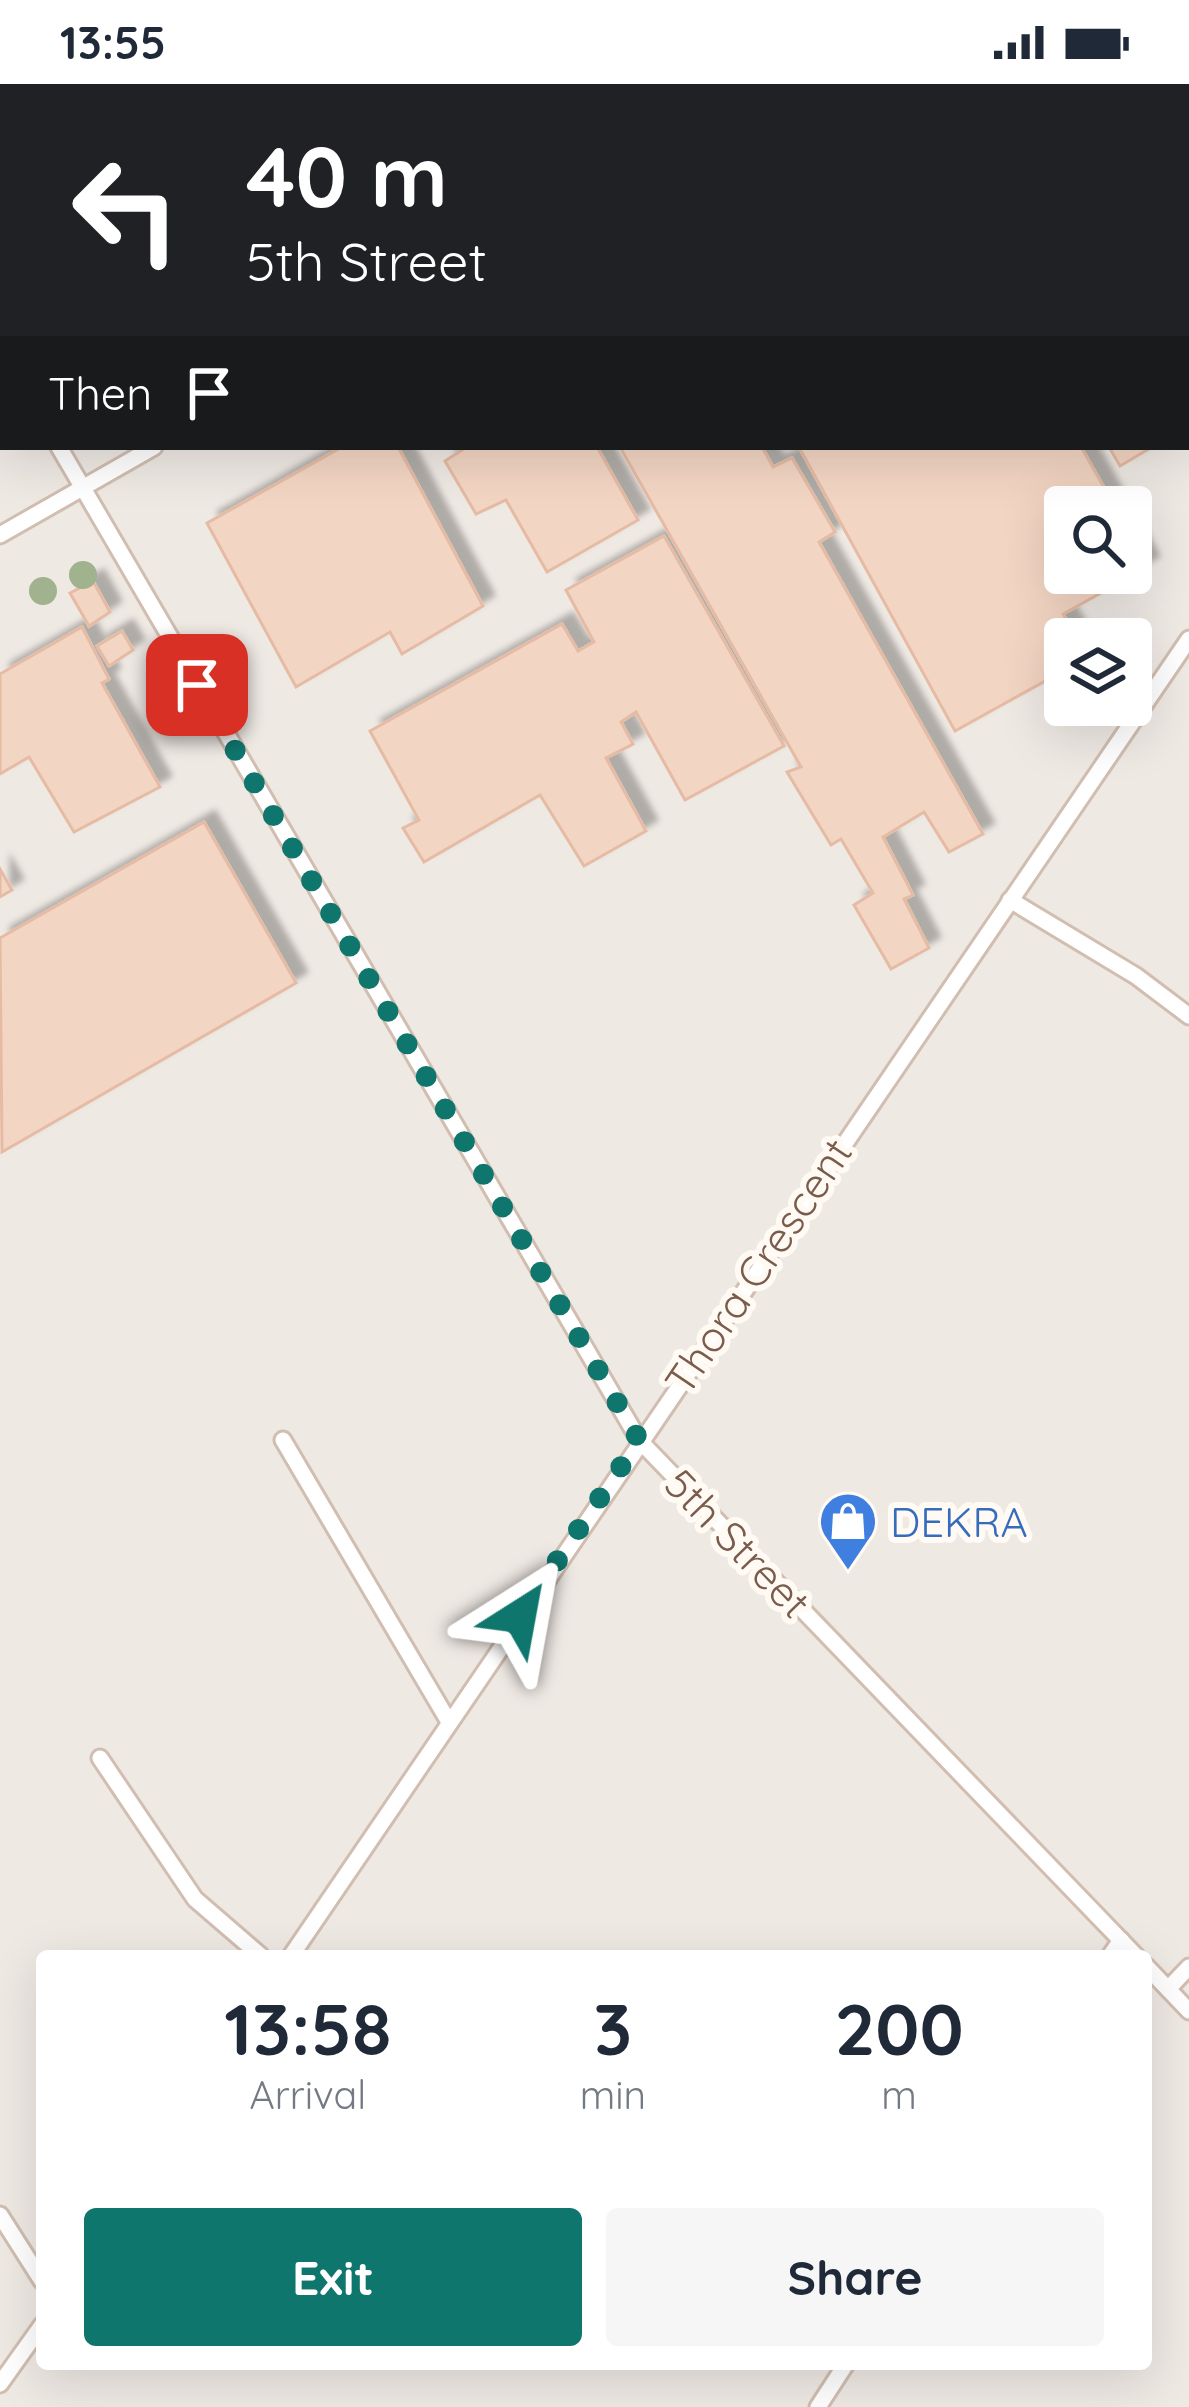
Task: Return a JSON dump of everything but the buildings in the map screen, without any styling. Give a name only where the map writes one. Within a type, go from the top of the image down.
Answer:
[{"type":"lane","name":"5th Street","points":[[60,450],[639,1440],[1130,1950]]},
{"type":"lane","points":[[0,535],[149,450]]},
{"type":"lane","name":"Thora Crescent","points":[[295,1950],[1189,639]]},
{"type":"lane","points":[[1010,900],[1136,976],[1189,1016]]},
{"type":"lane","points":[[283,1440],[449,1722]]},
{"type":"lane","points":[[100,1758],[209,1916],[253,1950]]},
{"type":"lane","points":[[1114,1950],[1120,1940]]},
{"type":"lane","points":[[1168,1989],[1189,1967]]},
{"type":"lane","points":[[1152,1972],[1189,2011]]},
{"type":"lane","points":[[0,2215],[36,2272]]},
{"type":"lane","points":[[0,2384],[36,2333]]},
{"type":"lane","points":[[818,2407],[841,2370]]},
{"type":"shaded area","points":[[0,450],[1189,450],[1189,2407],[0,2407]]},
{"type":"place","name":"DEKRA","points":[[848,1572]]},
{"type":"route","points":[[197,685],[639,1440],[520,1616]]}]
